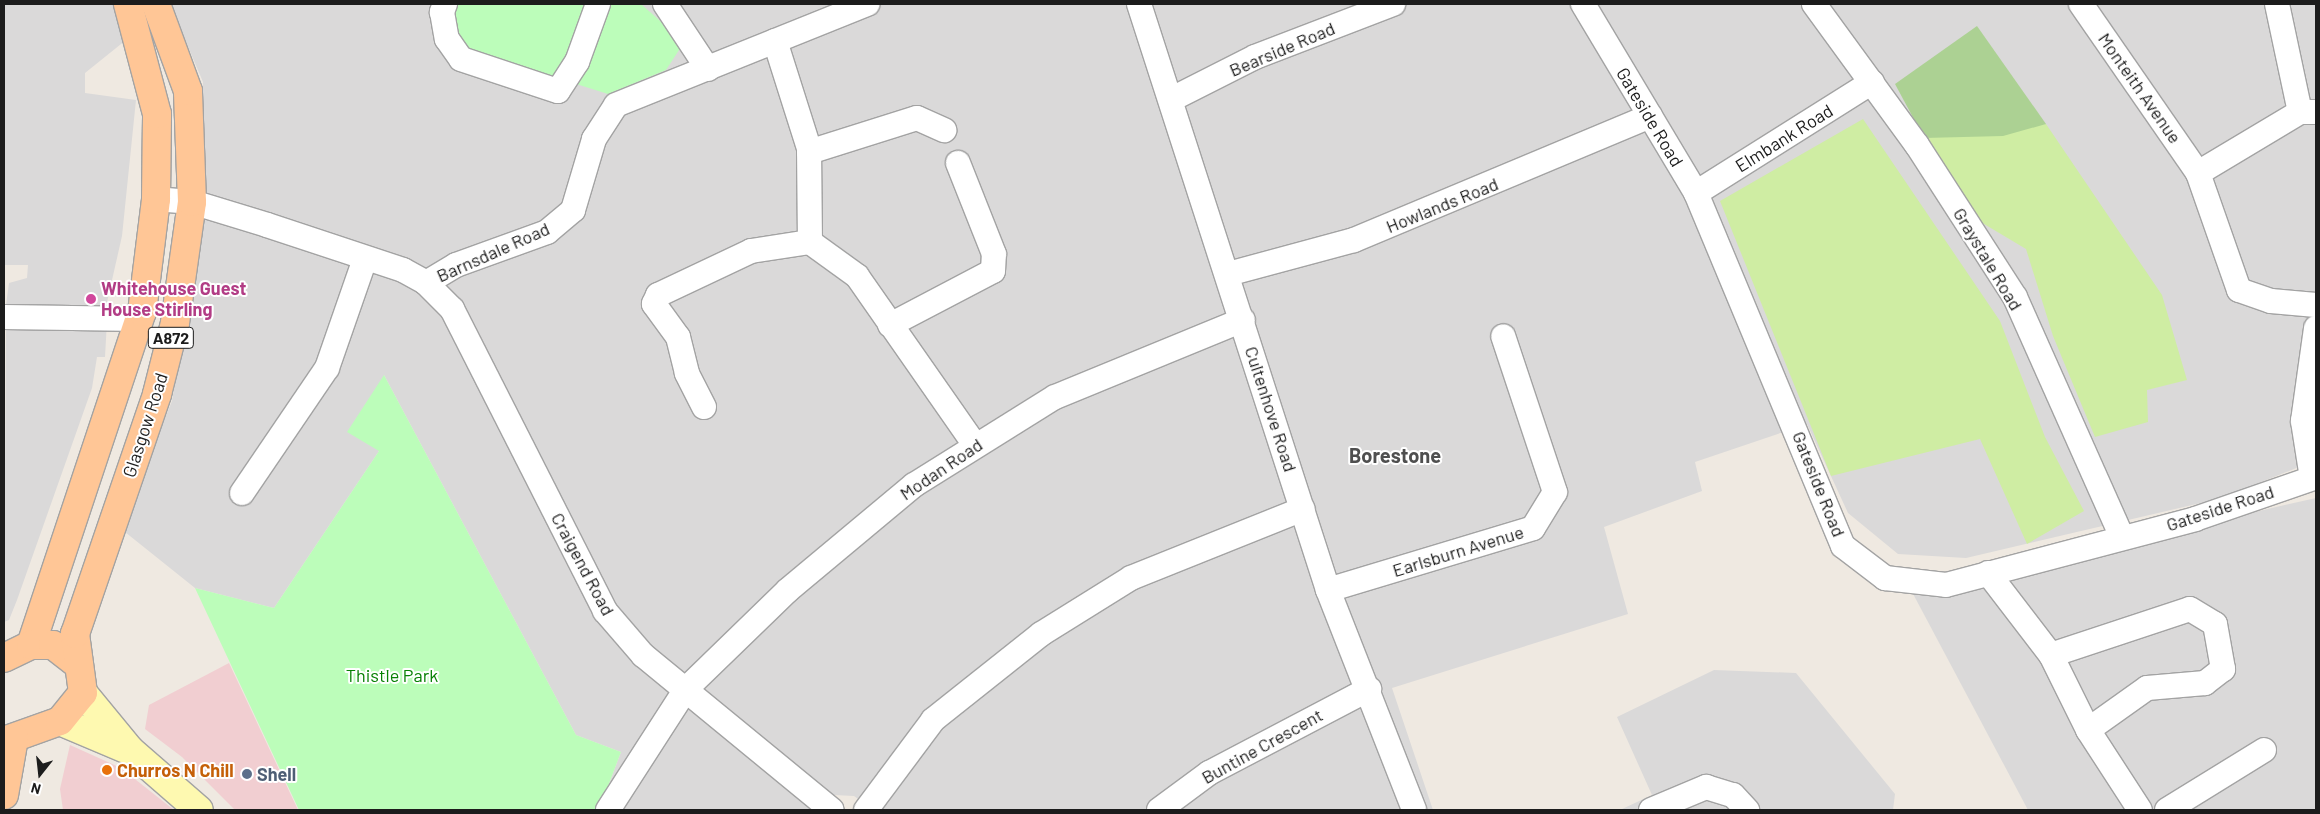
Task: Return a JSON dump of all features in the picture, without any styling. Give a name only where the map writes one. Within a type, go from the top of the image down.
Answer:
[{"type":"main road","name":"Glasgow Road","points":[[83,693],[75,634],[157,394],[175,323],[192,202],[188,91],[156,4]]},
{"type":"main road","name":"A872","points":[[31,645],[140,319],[156,199],[157,114],[133,9]]},
{"type":"main road","points":[[4,658],[31,645],[54,645],[79,665]]},
{"type":"main road","points":[[4,795],[9,740],[60,721],[83,693],[130,750],[199,810]]},
{"type":"main road","points":[[60,721],[130,750]]},
{"type":"street","points":[[445,4],[442,12],[447,39],[461,58],[558,91],[578,62],[598,4]]},
{"type":"street","points":[[665,4],[708,69]]},
{"type":"street","name":"Barnsdale Road","points":[[156,199],[192,202],[365,259],[426,283],[456,265],[547,232],[572,210],[594,139],[608,112],[775,41],[868,4]]},
{"type":"street","name":"Cultenhove Road","points":[[1139,4],[1243,320],[1328,590],[1369,688],[1414,810]]},
{"type":"street","name":"Bearside Road","points":[[1172,100],[1255,57],[1393,4]]},
{"type":"street","name":"Gateside Road","points":[[1583,4],[1696,193],[1843,546],[1885,578],[1946,585],[2195,519],[2314,478]]},
{"type":"street","name":"Graystale Road","points":[[1814,4],[1872,82],[2015,297],[2122,537]]},
{"type":"street","points":[[2198,173],[2308,112],[2277,4]]},
{"type":"street","name":"Monteith Avenue","points":[[2091,8],[2198,173],[2239,290],[2271,301],[2316,305]]},
{"type":"street","points":[[775,41],[809,152],[810,242]]},
{"type":"street","name":"Elmbank Road","points":[[1696,193],[1872,82]]},
{"type":"street","name":"Howlands Road","points":[[1228,274],[1354,240],[1650,116]]},
{"type":"street","points":[[809,152],[918,118],[944,130]]},
{"type":"street","points":[[890,325],[993,271],[994,254],[958,163]]},
{"type":"street","points":[[704,407],[687,373],[678,337],[654,304],[658,295],[751,251],[810,242],[857,276],[975,445]]},
{"type":"street","points":[[242,493],[327,368],[365,259]]},
{"type":"street","name":"Craigend Road","points":[[426,283],[452,309],[605,611],[643,655],[832,810]]},
{"type":"street","points":[[4,317],[140,319]]},
{"type":"street","name":"Modan Road","points":[[608,810],[686,689],[795,584],[914,485],[975,445],[1055,397],[1243,320]]},
{"type":"street","points":[[2314,478],[2303,420],[2316,328]]},
{"type":"street","name":"Earlsburn Avenue","points":[[1328,590],[1533,528],[1555,492],[1503,336]]},
{"type":"street","points":[[866,810],[933,720],[1040,634],[1132,578],[1303,509]]},
{"type":"street","points":[[1988,573],[2051,655],[2088,730],[2140,810]]},
{"type":"street","points":[[2051,655],[2190,609],[2215,624],[2223,669],[2205,683],[2147,688],[2088,730]]},
{"type":"street","name":"Buntine Crescent","points":[[1159,810],[1209,773],[1369,688]]},
{"type":"street","points":[[2167,810],[2264,750]]},
{"type":"street","points":[[1651,810],[1706,787],[1733,795],[1747,810]]},
{"type":"shaded area","points":[[4,4],[119,4],[131,36],[85,73],[85,93],[136,100],[122,236],[105,311],[5,312],[9,283],[27,278],[28,265],[4,265]]},
{"type":"shaded area","points":[[170,4],[2316,4],[2316,460],[2222,498],[1966,558],[1898,554],[1848,513],[1807,424],[1695,462],[1702,491],[1604,527],[1628,614],[1392,688],[1433,810],[873,810],[854,796],[834,795],[815,810],[599,810],[621,752],[576,735],[384,375],[379,451],[274,608],[195,588],[120,528],[172,401],[189,300],[201,160],[203,82]]},
{"type":"shaded area","points":[[107,321],[105,357],[97,357],[92,388],[17,600],[9,620],[4,622],[6,329]]},
{"type":"shaded area","points":[[2316,498],[2316,810],[2028,810],[1911,590]]},
{"type":"shaded area","points":[[229,663],[298,810],[235,810],[182,757],[145,729],[149,705]]},
{"type":"shaded area","points":[[1714,670],[1796,673],[1895,794],[1893,810],[1620,810],[1652,795],[1617,717]]},
{"type":"shaded area","points":[[70,745],[121,768],[174,810],[63,810],[60,789]]},
{"type":"green space","points":[[456,4],[641,4],[676,35],[681,47],[666,70],[608,94],[462,48],[452,21]]},
{"type":"green space","points":[[1977,26],[2046,124],[2003,136],[1924,138],[1895,84]]},
{"type":"green space","points":[[1863,119],[2000,321],[2045,437],[2084,511],[2027,544],[1980,439],[1831,476],[1720,201]]},
{"type":"green space","points":[[2046,124],[2162,295],[2187,380],[2147,390],[2148,422],[2095,437],[2053,336],[2026,249],[1974,218],[1924,138]]},
{"type":"green space","name":"Thistle Park","points":[[384,375],[576,735],[621,752],[599,810],[299,810],[195,588],[274,608],[379,451],[347,432]]},
{"type":"place","name":"Whitehouse Guest House Stirling","points":[[91,299]]},
{"type":"place","name":"Churros N Chill","points":[[107,770]]},
{"type":"place","name":"Shell","points":[[247,774]]},
{"type":"district","name":"Borestone","points":[[1395,455]]}]
